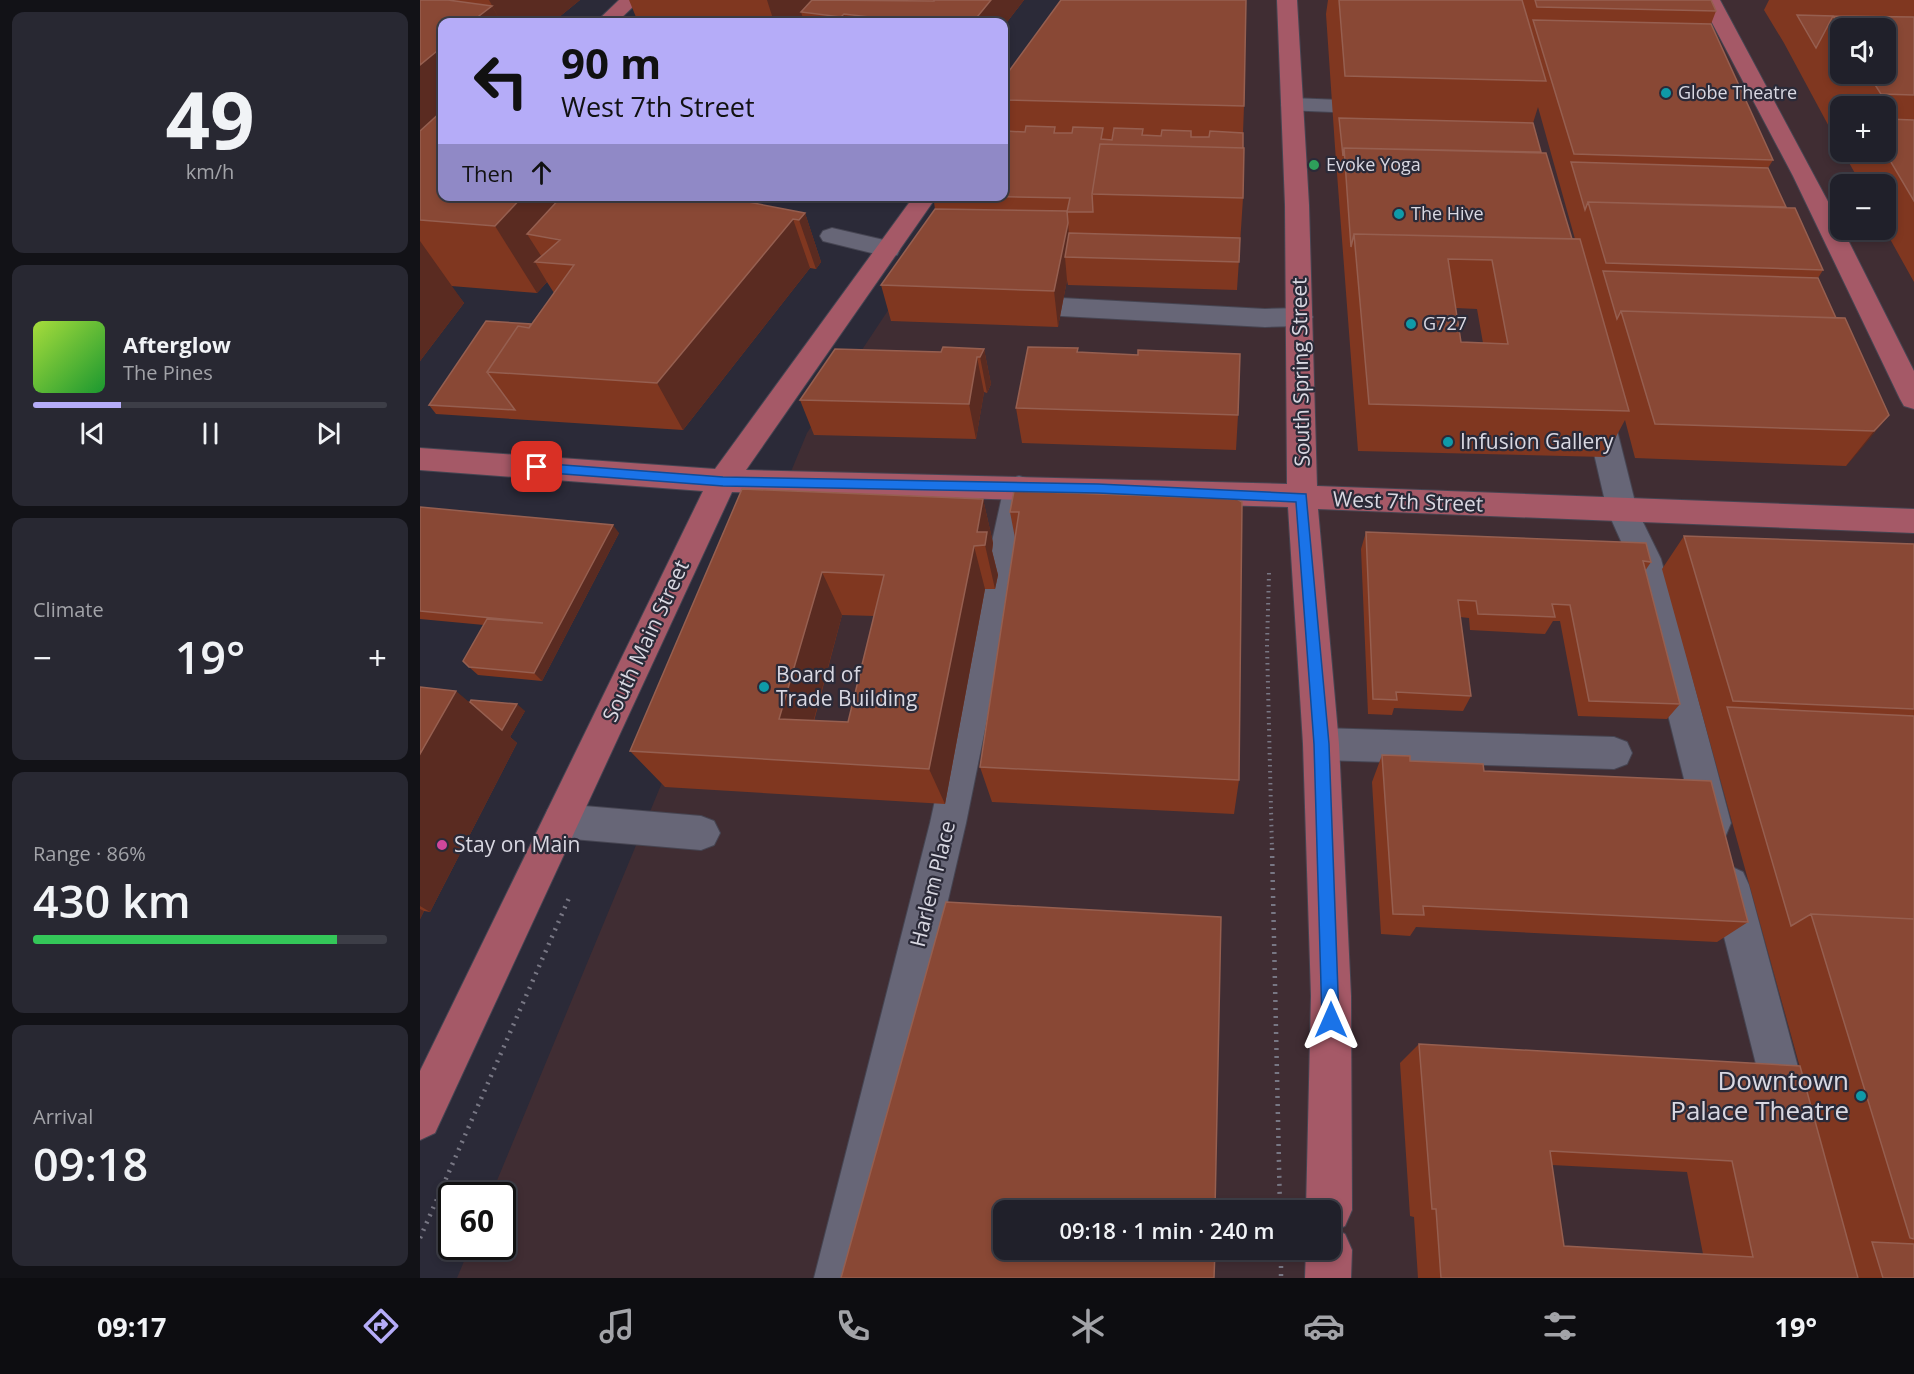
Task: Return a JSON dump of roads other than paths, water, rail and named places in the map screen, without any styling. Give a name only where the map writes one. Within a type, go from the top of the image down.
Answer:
[{"type":"main road","points":[[610,18],[630,0]]},
{"type":"main road","name":"South Spring Street","points":[[1287,0],[1300,317],[1302,497],[1321,744],[1331,996],[1329,1200]]},
{"type":"main road","points":[[1710,0],[1805,176],[1914,399]]},
{"type":"main road","name":"South Main Street","points":[[420,1118],[723,481],[894,254],[923,201]]},
{"type":"main road","name":"West 7th Street","points":[[420,459],[723,481],[1235,493],[1914,521]]},
{"type":"main road","points":[[1328,1278],[1329,1260]]},
{"type":"lane","points":[[1292,105],[1333,105]]},
{"type":"lane","points":[[832,236],[894,254]]},
{"type":"lane","points":[[1061,307],[1265,318],[1300,317]]},
{"type":"lane","points":[[1590,377],[1622,510],[1645,559],[1794,1132]]},
{"type":"lane","name":"Harlem Place","points":[[837,1278],[948,823],[1019,487]]},
{"type":"lane","points":[[1321,744],[1614,753]]},
{"type":"lane","points":[[561,821],[701,833]]},
{"type":"place","name":"Globe Theatre","points":[[1666,93]]},
{"type":"place","name":"Evoke Yoga","points":[[1314,165]]},
{"type":"place","name":"The Hive","points":[[1399,214]]},
{"type":"place","name":"G727","points":[[1411,324]]},
{"type":"place","name":"Infusion Gallery","points":[[1448,442]]},
{"type":"place","name":"Board of Trade Building","points":[[764,687]]},
{"type":"place","name":"Stay on Main","points":[[442,845]]},
{"type":"place","name":"Downtown Palace Theatre","points":[[1861,1096]]}]
